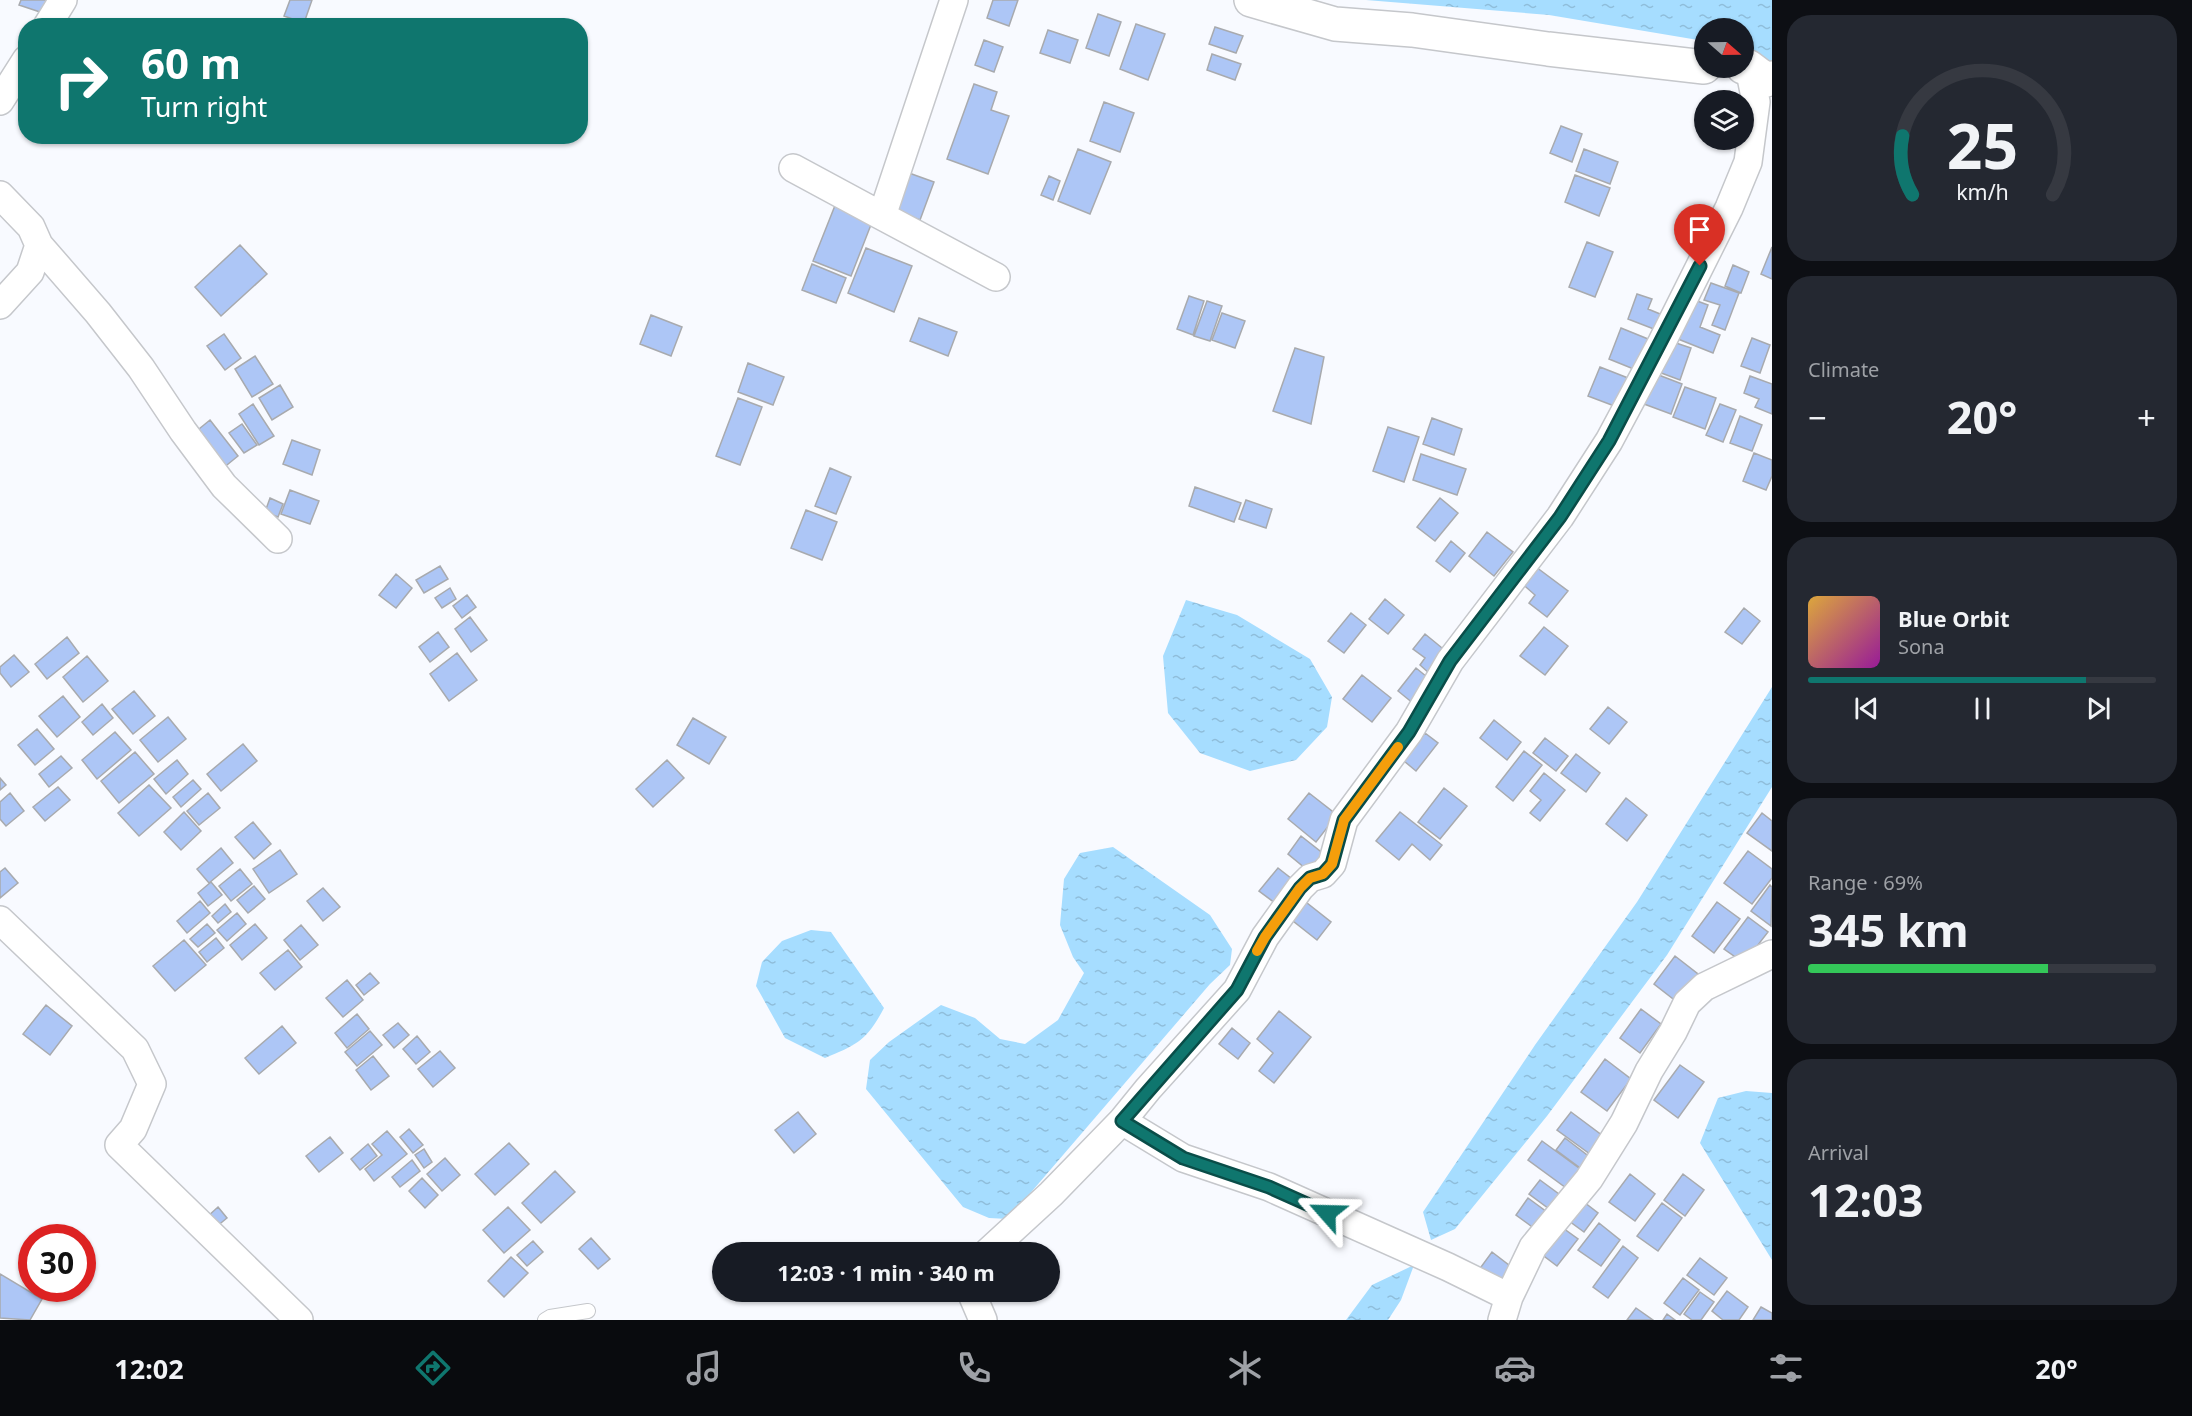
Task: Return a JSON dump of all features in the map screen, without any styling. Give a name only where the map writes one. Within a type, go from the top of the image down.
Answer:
[{"type":"street","points":[[52,18],[63,0]]},
{"type":"street","points":[[882,216],[954,0]]},
{"type":"street","points":[[1251,0],[1335,24],[1412,30],[1538,48],[1694,66]]},
{"type":"street","points":[[0,101],[18,73]]},
{"type":"street","points":[[999,1242],[1051,1194],[1122,1121],[1237,990],[1265,937],[1300,888],[1310,878],[1323,874],[1332,864],[1344,820],[1409,732],[1450,661],[1560,517],[1609,441],[1719,229],[1748,162],[1756,102],[1754,78]]},
{"type":"street","points":[[793,168],[996,277]]},
{"type":"street","points":[[0,195],[31,227],[39,245],[98,313],[141,368],[183,431],[224,486],[278,539]]},
{"type":"street","points":[[0,304],[30,272],[39,245]]},
{"type":"street","points":[[0,920],[135,1050],[152,1084],[133,1129],[119,1145],[299,1320]]},
{"type":"street","points":[[1122,1121],[1183,1158],[1269,1187],[1448,1267],[1505,1308],[1533,1247],[1589,1179],[1624,1123],[1649,1071],[1673,1032],[1687,1003],[1704,987],[1772,954]]},
{"type":"street","points":[[975,1302],[983,1320]]},
{"type":"lane","points":[[545,1320],[550,1317],[588,1311]]},
{"type":"water","points":[[1366,0],[1772,0],[1772,79],[1754,62],[1754,18],[1694,18],[1694,39],[1549,15]]},
{"type":"water","points":[[1186,600],[1237,615],[1310,659],[1332,697],[1327,727],[1296,760],[1250,771],[1200,753],[1168,713],[1163,656]]},
{"type":"water","points":[[1772,687],[1772,787],[1667,955],[1547,1116],[1455,1229],[1431,1240],[1423,1212],[1535,1045],[1637,902]]},
{"type":"water","points":[[1113,847],[1210,915],[1232,949],[1230,965],[1210,984],[1008,1219],[989,1218],[963,1207],[866,1089],[870,1060],[889,1042],[941,1005],[975,1018],[1000,1039],[1025,1044],[1058,1020],[1084,973],[1073,957],[1060,925],[1064,879],[1080,853]]},
{"type":"water","points":[[811,930],[831,932],[884,1008],[860,1040],[825,1058],[785,1038],[756,986],[762,962],[782,941]]},
{"type":"water","points":[[1746,1091],[1772,1093],[1772,1260],[1700,1143],[1718,1098]]},
{"type":"water","points":[[1414,1265],[1401,1300],[1388,1320],[1346,1320],[1372,1285]]},
{"type":"building","points":[[21,0],[51,0],[46,14],[19,5]]},
{"type":"building","points":[[290,0],[312,0],[306,18],[284,16]]},
{"type":"building","points":[[993,0],[1018,0],[1009,26],[987,18]]},
{"type":"building","points":[[1098,14],[1121,22],[1109,56],[1086,48]]},
{"type":"building","points":[[1136,24],[1165,34],[1148,80],[1120,69]]},
{"type":"building","points":[[1215,27],[1243,36],[1236,53],[1209,44]]},
{"type":"building","points":[[1048,30],[1078,40],[1070,63],[1040,53]]},
{"type":"building","points":[[984,40],[1003,47],[994,72],[975,65]]},
{"type":"building","points":[[1212,54],[1241,64],[1235,80],[1207,70]]},
{"type":"building","points":[[974,84],[997,92],[991,110],[1009,116],[988,174],[947,159]]},
{"type":"building","points":[[1104,102],[1134,113],[1120,152],[1090,141]]},
{"type":"building","points":[[1561,126],[1582,134],[1572,162],[1550,153]]},
{"type":"building","points":[[1078,149],[1111,162],[1090,214],[1058,201]]},
{"type":"building","points":[[1584,149],[1618,162],[1610,184],[1576,171]]},
{"type":"building","points":[[909,173],[934,182],[920,220],[896,211]]},
{"type":"building","points":[[1575,175],[1610,188],[1599,216],[1565,202]]},
{"type":"building","points":[[1049,176],[1060,181],[1053,200],[1041,195]]},
{"type":"building","points":[[836,203],[874,217],[851,276],[813,261]]},
{"type":"building","points":[[1587,242],[1613,252],[1595,297],[1569,287]]},
{"type":"building","points":[[240,245],[267,274],[221,316],[195,287]]},
{"type":"building","points":[[1772,247],[1772,279],[1761,274]]},
{"type":"building","points":[[866,248],[912,266],[894,312],[848,293]]},
{"type":"building","points":[[812,264],[846,278],[836,303],[802,290]]},
{"type":"building","points":[[1733,265],[1749,272],[1741,293],[1725,286]]},
{"type":"building","points":[[1711,283],[1739,293],[1725,330],[1712,325],[1720,305],[1704,300]]},
{"type":"building","points":[[1637,294],[1652,299],[1648,309],[1665,316],[1659,331],[1628,319]]},
{"type":"building","points":[[1189,296],[1204,301],[1193,335],[1177,329]]},
{"type":"building","points":[[1689,298],[1708,305],[1700,327],[1720,335],[1713,353],[1673,337]]},
{"type":"building","points":[[1207,301],[1222,306],[1210,341],[1194,336]]},
{"type":"building","points":[[1222,313],[1245,321],[1235,348],[1212,340]]},
{"type":"building","points":[[651,315],[682,327],[671,356],[640,344]]},
{"type":"building","points":[[919,318],[957,332],[948,356],[910,341]]},
{"type":"building","points":[[1621,328],[1653,341],[1641,372],[1609,359]]},
{"type":"building","points":[[224,334],[241,358],[225,370],[207,346]]},
{"type":"building","points":[[1752,338],[1770,345],[1760,373],[1741,366]]},
{"type":"building","points":[[1667,340],[1691,348],[1680,380],[1656,371]]},
{"type":"building","points":[[1295,348],[1324,357],[1311,424],[1273,411]]},
{"type":"building","points":[[255,356],[273,384],[252,397],[235,369]]},
{"type":"building","points":[[748,363],[784,377],[773,405],[738,392]]},
{"type":"building","points":[[1600,367],[1628,378],[1617,407],[1588,396]]},
{"type":"building","points":[[1656,374],[1682,384],[1671,414],[1644,404]]},
{"type":"building","points":[[1750,376],[1772,384],[1772,414],[1755,407],[1759,399],[1744,393]]},
{"type":"building","points":[[280,385],[293,407],[272,420],[259,398]]},
{"type":"building","points":[[1685,387],[1716,398],[1705,429],[1673,417]]},
{"type":"building","points":[[738,398],[762,407],[740,465],[716,456]]},
{"type":"building","points":[[253,404],[274,436],[259,445],[239,414]]},
{"type":"building","points":[[1720,404],[1736,410],[1723,442],[1706,435]]},
{"type":"building","points":[[1740,416],[1762,425],[1752,451],[1730,443]]},
{"type":"building","points":[[1432,418],[1462,429],[1454,455],[1423,444]]},
{"type":"building","points":[[210,420],[238,456],[222,469],[194,433]]},
{"type":"building","points":[[242,424],[257,445],[244,453],[229,433]]},
{"type":"building","points":[[1388,427],[1419,437],[1404,482],[1373,471]]},
{"type":"building","points":[[292,440],[320,450],[312,475],[283,464]]},
{"type":"building","points":[[1754,453],[1772,460],[1772,476],[1766,490],[1743,481]]},
{"type":"building","points":[[1421,454],[1466,469],[1457,495],[1413,480]]},
{"type":"building","points":[[830,468],[851,477],[836,514],[815,506]]},
{"type":"building","points":[[1195,487],[1241,503],[1234,522],[1189,506]]},
{"type":"building","points":[[290,490],[319,501],[310,524],[281,514]]},
{"type":"building","points":[[270,498],[283,504],[278,517],[265,512]]},
{"type":"building","points":[[1440,498],[1458,513],[1435,541],[1417,527]]},
{"type":"building","points":[[1246,500],[1272,509],[1266,528],[1239,519]]},
{"type":"building","points":[[806,510],[837,522],[822,560],[791,548]]},
{"type":"building","points":[[1487,532],[1513,552],[1494,576],[1469,556]]},
{"type":"building","points":[[1451,541],[1465,553],[1450,572],[1436,561]]},
{"type":"building","points":[[1532,564],[1568,591],[1547,617],[1529,603],[1535,595],[1519,581]]},
{"type":"building","points":[[440,566],[448,579],[424,593],[416,580]]},
{"type":"building","points":[[396,574],[412,588],[396,608],[379,595]]},
{"type":"building","points":[[450,588],[456,599],[442,608],[435,598]]},
{"type":"building","points":[[467,595],[476,607],[462,618],[453,606]]},
{"type":"building","points":[[1385,599],[1404,615],[1388,634],[1369,619]]},
{"type":"building","points":[[1744,608],[1760,621],[1742,644],[1725,632]]},
{"type":"building","points":[[1351,613],[1366,625],[1344,653],[1328,641]]},
{"type":"building","points":[[470,617],[487,640],[471,652],[455,629]]},
{"type":"building","points":[[1544,627],[1568,646],[1545,675],[1520,656]]},
{"type":"building","points":[[438,632],[449,647],[430,662],[419,647]]},
{"type":"building","points":[[1425,634],[1447,652],[1430,674],[1420,665],[1425,658],[1413,649]]},
{"type":"building","points":[[67,637],[79,653],[47,679],[35,664]]},
{"type":"building","points":[[457,653],[477,680],[449,701],[430,674]]},
{"type":"building","points":[[14,655],[29,672],[11,687],[0,673],[0,667]]},
{"type":"building","points":[[87,656],[108,681],[83,702],[63,677]]},
{"type":"building","points":[[1416,668],[1432,681],[1414,704],[1398,691]]},
{"type":"building","points":[[1362,675],[1391,698],[1372,722],[1343,699]]},
{"type":"building","points":[[134,691],[155,716],[133,734],[112,709]]},
{"type":"building","points":[[63,696],[80,717],[57,737],[39,716]]},
{"type":"building","points":[[102,704],[113,718],[93,735],[82,722]]},
{"type":"building","points":[[1608,707],[1627,722],[1609,744],[1590,729]]},
{"type":"building","points":[[168,717],[186,739],[158,762],[140,740]]},
{"type":"building","points":[[693,718],[726,737],[709,764],[677,745]]},
{"type":"building","points":[[1494,720],[1521,742],[1507,760],[1480,738]]},
{"type":"building","points":[[37,729],[54,749],[35,765],[18,745]]},
{"type":"building","points":[[115,732],[131,750],[97,779],[82,760]]},
{"type":"building","points":[[1425,733],[1438,743],[1416,771],[1404,761]]},
{"type":"building","points":[[1545,738],[1568,756],[1556,771],[1533,753]]},
{"type":"building","points":[[243,744],[257,761],[221,791],[207,774]]},
{"type":"building","points":[[1524,751],[1542,765],[1513,801],[1496,787]]},
{"type":"building","points":[[135,752],[154,774],[119,803],[101,781]]},
{"type":"building","points":[[1576,754],[1600,773],[1586,792],[1561,773]]},
{"type":"building","points":[[61,756],[72,768],[49,787],[39,774]]},
{"type":"building","points":[[177,760],[188,774],[166,794],[154,779]]},
{"type":"building","points":[[667,760],[684,778],[653,807],[636,789]]},
{"type":"building","points":[[1544,773],[1565,790],[1540,821],[1530,813],[1541,800],[1530,791]]},
{"type":"building","points":[[0,778],[6,785],[0,790]]},
{"type":"building","points":[[193,780],[201,789],[181,807],[173,797]]},
{"type":"building","points":[[149,785],[171,808],[139,836],[118,813]]},
{"type":"building","points":[[58,787],[70,800],[45,821],[33,807]]},
{"type":"building","points":[[1444,788],[1467,806],[1440,839],[1418,822]]},
{"type":"building","points":[[10,793],[24,811],[6,826],[0,819],[0,802]]},
{"type":"building","points":[[208,793],[220,808],[199,825],[187,811]]},
{"type":"building","points":[[1309,793],[1337,815],[1316,842],[1288,819]]},
{"type":"building","points":[[1626,798],[1647,815],[1627,841],[1606,824]]},
{"type":"building","points":[[184,812],[201,831],[181,850],[164,832]]},
{"type":"building","points":[[1400,812],[1442,845],[1430,860],[1412,844],[1399,860],[1376,841]]},
{"type":"building","points":[[1762,813],[1772,821],[1772,851],[1747,833]]},
{"type":"building","points":[[253,822],[271,844],[254,859],[235,837]]},
{"type":"building","points":[[1301,836],[1325,855],[1311,873],[1288,854]]},
{"type":"building","points":[[221,848],[233,863],[209,883],[197,869]]},
{"type":"building","points":[[280,850],[297,874],[269,893],[253,869]]},
{"type":"building","points":[[1748,851],[1772,869],[1772,878],[1752,904],[1724,883]]},
{"type":"building","points":[[5,868],[18,883],[0,898],[0,872]]},
{"type":"building","points":[[1278,868],[1297,883],[1279,906],[1259,891]]},
{"type":"building","points":[[240,869],[252,884],[231,901],[219,886]]},
{"type":"building","points":[[211,882],[222,895],[208,906],[198,893]]},
{"type":"building","points":[[1770,885],[1772,887],[1771,926],[1751,911]]},
{"type":"building","points":[[254,886],[265,899],[248,913],[237,900]]},
{"type":"building","points":[[323,888],[340,907],[323,921],[307,901]]},
{"type":"building","points":[[1302,899],[1331,922],[1317,940],[1288,917]]},
{"type":"building","points":[[200,901],[210,913],[187,933],[177,921]]},
{"type":"building","points":[[1717,902],[1740,919],[1714,953],[1692,936]]},
{"type":"building","points":[[225,904],[231,912],[218,923],[212,916]]},
{"type":"building","points":[[237,913],[246,924],[227,941],[217,930]]},
{"type":"building","points":[[1748,917],[1768,932],[1744,963],[1724,949]]},
{"type":"building","points":[[207,924],[215,933],[198,947],[190,939]]},
{"type":"building","points":[[255,924],[267,938],[242,960],[230,945]]},
{"type":"building","points":[[301,925],[318,945],[300,960],[284,940]]},
{"type":"building","points":[[216,938],[224,948],[207,962],[199,952]]},
{"type":"building","points":[[184,940],[206,965],[175,991],[153,966]]},
{"type":"building","points":[[288,950],[302,967],[275,990],[260,973]]},
{"type":"building","points":[[1675,956],[1698,974],[1677,1002],[1654,984]]},
{"type":"building","points":[[370,973],[379,983],[364,995],[356,985]]},
{"type":"building","points":[[347,980],[363,1000],[343,1017],[326,998]]},
{"type":"building","points":[[46,1005],[72,1026],[50,1055],[23,1034]]},
{"type":"building","points":[[1641,1009],[1661,1024],[1640,1053],[1620,1038]]},
{"type":"building","points":[[1279,1011],[1311,1037],[1274,1083],[1259,1071],[1273,1053],[1257,1039]]},
{"type":"building","points":[[357,1014],[369,1029],[347,1048],[335,1033]]},
{"type":"building","points":[[398,1023],[409,1035],[394,1048],[383,1035]]},
{"type":"building","points":[[282,1026],[296,1043],[259,1074],[245,1058]]},
{"type":"building","points":[[1232,1028],[1250,1043],[1238,1059],[1219,1044]]},
{"type":"building","points":[[370,1031],[382,1045],[357,1066],[345,1052]]},
{"type":"building","points":[[417,1036],[430,1052],[416,1064],[403,1049]]},
{"type":"building","points":[[440,1051],[455,1068],[433,1087],[418,1069]]},
{"type":"building","points":[[373,1056],[389,1076],[371,1090],[356,1070]]},
{"type":"building","points":[[1605,1059],[1631,1079],[1607,1111],[1581,1092]]},
{"type":"building","points":[[1680,1065],[1704,1082],[1678,1118],[1654,1100]]},
{"type":"building","points":[[798,1112],[816,1134],[794,1153],[775,1130]]},
{"type":"building","points":[[1571,1112],[1607,1139],[1594,1157],[1557,1130]]},
{"type":"building","points":[[409,1129],[423,1145],[413,1153],[400,1137]]},
{"type":"building","points":[[387,1131],[407,1154],[374,1181],[365,1169],[382,1155],[372,1144]]},
{"type":"building","points":[[330,1137],[343,1153],[319,1172],[306,1156]]},
{"type":"building","points":[[1565,1138],[1591,1158],[1583,1170],[1556,1150]]},
{"type":"building","points":[[1542,1141],[1587,1174],[1573,1193],[1528,1160]]},
{"type":"building","points":[[509,1143],[529,1164],[495,1195],[475,1174]]},
{"type":"building","points":[[368,1144],[377,1156],[360,1170],[351,1159]]},
{"type":"building","points":[[424,1149],[432,1162],[424,1168],[415,1155]]},
{"type":"building","points":[[445,1158],[460,1175],[442,1191],[427,1174]]},
{"type":"building","points":[[412,1160],[420,1171],[400,1187],[392,1177]]},
{"type":"building","points":[[555,1171],[575,1192],[541,1223],[522,1203]]},
{"type":"building","points":[[1630,1174],[1655,1194],[1635,1221],[1609,1202]]},
{"type":"building","points":[[1683,1174],[1704,1190],[1685,1216],[1664,1200]]},
{"type":"building","points":[[422,1178],[438,1195],[425,1208],[409,1191]]},
{"type":"building","points":[[1540,1180],[1567,1200],[1556,1214],[1529,1194]]},
{"type":"building","points":[[1528,1198],[1551,1215],[1539,1232],[1516,1215]]},
{"type":"building","points":[[1580,1199],[1598,1213],[1584,1232],[1565,1218]]},
{"type":"building","points":[[1662,1203],[1682,1218],[1658,1251],[1637,1236]]},
{"type":"building","points":[[218,1207],[227,1218],[216,1227],[207,1217]]},
{"type":"building","points":[[508,1207],[530,1230],[504,1253],[483,1230]]},
{"type":"building","points":[[1556,1223],[1578,1239],[1557,1266],[1536,1250]]},
{"type":"building","points":[[1599,1223],[1620,1240],[1601,1266],[1578,1250]]},
{"type":"building","points":[[591,1238],[610,1259],[598,1269],[579,1249]]},
{"type":"building","points":[[533,1241],[543,1252],[527,1266],[517,1255]]},
{"type":"building","points":[[1623,1246],[1638,1258],[1608,1298],[1593,1287]]},
{"type":"building","points":[[1492,1252],[1514,1269],[1500,1287],[1478,1271]]},
{"type":"building","points":[[511,1257],[528,1273],[504,1297],[488,1281]]},
{"type":"building","points":[[1700,1258],[1727,1278],[1714,1295],[1687,1275]]},
{"type":"building","points":[[0,1274],[18,1285],[18,1302],[40,1302],[30,1320],[0,1318]]},
{"type":"building","points":[[1683,1278],[1699,1290],[1680,1315],[1664,1303]]},
{"type":"building","points":[[1727,1291],[1748,1307],[1739,1320],[1723,1320],[1712,1311]]},
{"type":"building","points":[[1700,1292],[1714,1302],[1701,1320],[1692,1320],[1684,1314]]},
{"type":"building","points":[[1761,1307],[1772,1313],[1772,1320],[1753,1320]]},
{"type":"building","points":[[1636,1308],[1653,1320],[1627,1320]]},
{"type":"building","points":[[1667,1314],[1675,1320],[1663,1320]]},
{"type":"slow traffic","points":[[1257,951],[1300,888],[1310,878],[1323,874],[1332,864],[1344,820],[1398,747]]},
{"type":"route","points":[[1327,1213],[1269,1187],[1183,1158],[1122,1121],[1237,990],[1265,937],[1300,888],[1310,878],[1323,874],[1332,864],[1344,820],[1409,732],[1450,661],[1560,517],[1609,441],[1700,266]]}]
